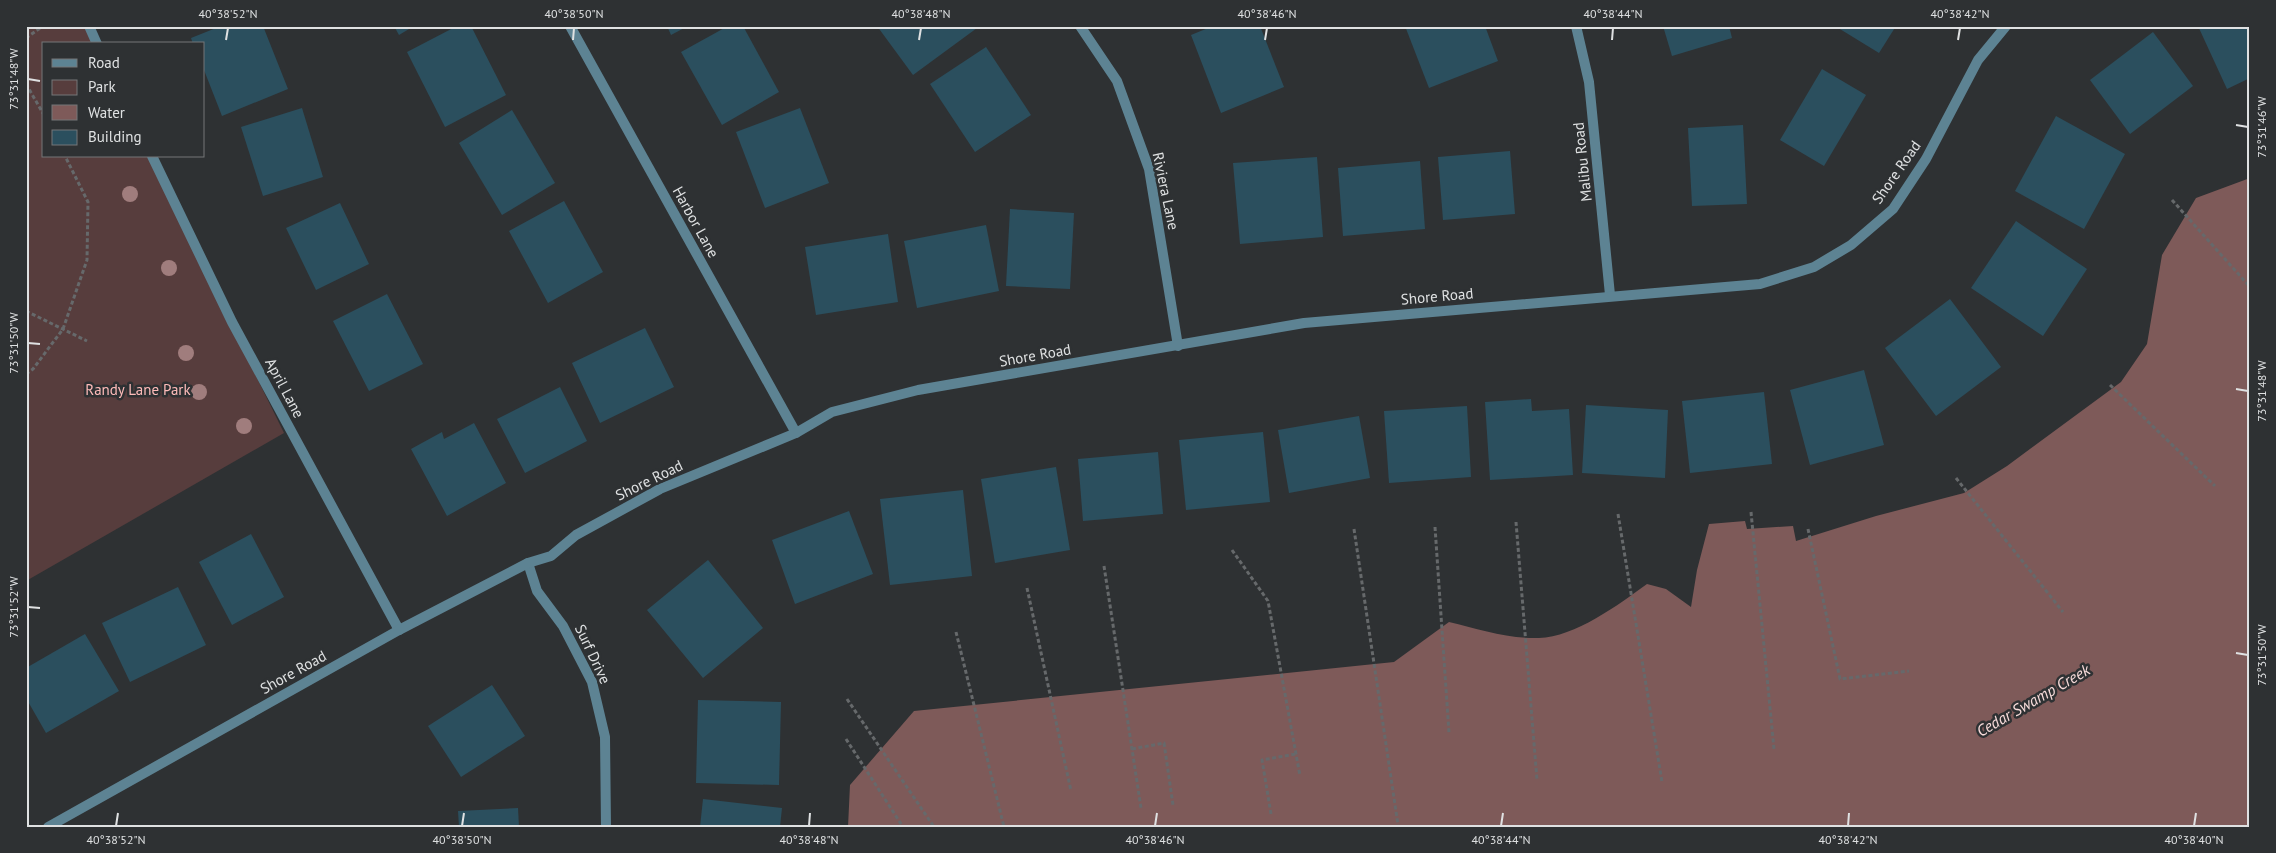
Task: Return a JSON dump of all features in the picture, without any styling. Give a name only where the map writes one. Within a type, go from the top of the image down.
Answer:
[{"type":"street","points":[[89,26],[96,42]]},
{"type":"street","name":"Harbor Lane","points":[[570,26],[796,433]]},
{"type":"street","name":"Riviera Lane","points":[[1080,26],[1117,82],[1149,169],[1178,346]]},
{"type":"street","name":"Malibu Road","points":[[1576,26],[1589,82],[1610,295]]},
{"type":"street","name":"Shore Road","points":[[48,827],[399,630],[528,563],[551,556],[576,535],[660,489],[796,433],[832,412],[918,390],[1304,323],[1610,295],[1760,284],[1814,267],[1851,246],[1893,208],[1926,159],[1978,60],[2006,26]]},
{"type":"street","name":"April Lane","points":[[153,158],[232,322],[399,630]]},
{"type":"street","name":"Surf Drive","points":[[528,563],[537,591],[563,626],[592,682],[605,736],[606,827]]},
{"type":"path","points":[[26,38],[43,26]]},
{"type":"path","points":[[26,84],[42,112]]},
{"type":"path","points":[[26,374],[33,369],[63,329],[88,260],[88,202],[67,158]]},
{"type":"path","points":[[2172,200],[2250,287]]},
{"type":"path","points":[[26,311],[87,341]]},
{"type":"path","points":[[2110,385],[2214,486]]},
{"type":"path","points":[[1956,478],[2063,612]]},
{"type":"path","points":[[1752,512],[1774,749]]},
{"type":"path","points":[[1618,514],[1662,782]]},
{"type":"path","points":[[1516,522],[1537,780]]},
{"type":"path","points":[[1435,527],[1449,733]]},
{"type":"path","points":[[1354,529],[1398,825]]},
{"type":"path","points":[[1808,530],[1840,679],[1909,671]]},
{"type":"path","points":[[1232,550],[1268,601],[1300,776]]},
{"type":"path","points":[[1104,566],[1141,808]]},
{"type":"path","points":[[1027,588],[1071,791]]},
{"type":"path","points":[[956,632],[1004,827]]},
{"type":"path","points":[[847,699],[934,827]]},
{"type":"path","points":[[846,738],[903,827]]},
{"type":"path","points":[[1132,749],[1164,743],[1173,805]]},
{"type":"path","points":[[1271,814],[1262,760],[1296,754]]},
{"type":"green space","name":"Randy Lane Park","points":[[26,26],[85,26],[93,42],[42,42],[42,158],[149,158],[284,433],[26,581]]},
{"type":"water","name":"Cedar Swamp Creek","points":[[2250,178],[2250,827],[848,827],[850,785],[914,711],[1394,662],[1449,622],[1516,637],[1539,638],[1553,636],[1567,632],[1596,618],[1647,584],[1666,589],[1691,607],[1697,570],[1709,524],[1745,521],[1747,529],[1793,526],[1796,541],[1876,516],[1964,493],[2007,466],[2121,382],[2147,344],[2162,255],[2196,198]]},
{"type":"building","points":[[221,26],[263,26],[288,89],[222,116],[205,73],[205,42],[192,42],[191,38]]},
{"type":"building","points":[[394,26],[414,26],[399,35]]},
{"type":"building","points":[[457,26],[471,26],[506,95],[445,127],[407,52]]},
{"type":"building","points":[[667,26],[688,26],[671,35]]},
{"type":"building","points":[[728,26],[743,26],[779,92],[722,125],[681,52]]},
{"type":"building","points":[[877,26],[976,26],[977,28],[913,75]]},
{"type":"building","points":[[1213,26],[1260,26],[1284,87],[1221,113],[1191,35]]},
{"type":"building","points":[[1405,26],[1485,26],[1498,61],[1429,88]]},
{"type":"building","points":[[1663,26],[1729,26],[1732,38],[1672,56]]},
{"type":"building","points":[[1835,26],[1896,26],[1879,53]]},
{"type":"building","points":[[2198,26],[2250,26],[2250,78],[2227,89]]},
{"type":"building","points":[[2153,32],[2193,86],[2130,134],[2090,80]]},
{"type":"building","points":[[986,47],[1031,115],[975,152],[930,84]]},
{"type":"building","points":[[1822,69],[1866,95],[1824,166],[1780,140]]},
{"type":"building","points":[[302,108],[323,177],[263,196],[241,127]]},
{"type":"building","points":[[800,108],[829,183],[765,208],[736,132]]},
{"type":"building","points":[[512,110],[555,183],[502,215],[459,143]]},
{"type":"building","points":[[2056,116],[2125,154],[2084,229],[2015,191]]},
{"type":"building","points":[[1743,125],[1747,204],[1692,206],[1688,128]]},
{"type":"building","points":[[1510,151],[1515,214],[1443,220],[1438,157]]},
{"type":"building","points":[[1317,157],[1323,237],[1240,244],[1233,163]]},
{"type":"building","points":[[1420,161],[1425,229],[1343,236],[1338,168]]},
{"type":"building","points":[[564,201],[603,272],[548,303],[509,231]]},
{"type":"building","points":[[340,203],[369,264],[316,290],[286,228]]},
{"type":"building","points":[[1010,209],[1074,213],[1070,289],[1006,286]]},
{"type":"building","points":[[2016,221],[2087,269],[2043,336],[1971,288]]},
{"type":"building","points":[[986,225],[999,291],[917,308],[904,241]]},
{"type":"building","points":[[888,234],[898,302],[816,315],[805,247]]},
{"type":"building","points":[[387,294],[423,364],[369,391],[333,321]]},
{"type":"building","points":[[1950,299],[2001,367],[1936,416],[1885,348]]},
{"type":"building","points":[[645,328],[674,387],[600,423],[572,363]]},
{"type":"building","points":[[1864,370],[1884,445],[1810,465],[1790,390]]},
{"type":"building","points":[[560,387],[587,441],[525,473],[497,419]]},
{"type":"building","points":[[1764,392],[1772,464],[1690,473],[1682,401]]},
{"type":"building","points":[[1531,399],[1532,411],[1569,409],[1573,475],[1490,480],[1485,402]]},
{"type":"building","points":[[1586,405],[1668,410],[1665,478],[1582,473]]},
{"type":"building","points":[[1467,406],[1471,477],[1389,483],[1384,411]]},
{"type":"building","points":[[1359,416],[1370,478],[1289,493],[1278,430]]},
{"type":"building","points":[[474,423],[506,483],[447,516],[411,449],[442,432],[444,439]]},
{"type":"building","points":[[1263,432],[1270,502],[1186,510],[1179,440]]},
{"type":"building","points":[[1158,452],[1163,514],[1083,521],[1078,459]]},
{"type":"building","points":[[1056,467],[1070,550],[995,563],[981,479]]},
{"type":"building","points":[[963,490],[972,576],[890,585],[880,499]]},
{"type":"building","points":[[849,511],[873,574],[795,604],[772,540]]},
{"type":"building","points":[[251,534],[284,597],[232,625],[199,562]]},
{"type":"building","points":[[708,560],[763,628],[703,678],[647,610]]},
{"type":"building","points":[[178,587],[206,645],[130,682],[102,623]]},
{"type":"building","points":[[85,634],[119,691],[46,733],[26,698],[26,668]]},
{"type":"building","points":[[492,685],[525,736],[461,777],[428,726]]},
{"type":"building","points":[[698,700],[781,702],[779,785],[696,783]]},
{"type":"building","points":[[703,799],[782,808],[780,827],[700,827]]},
{"type":"building","points":[[518,808],[519,827],[459,827],[458,811]]}]
